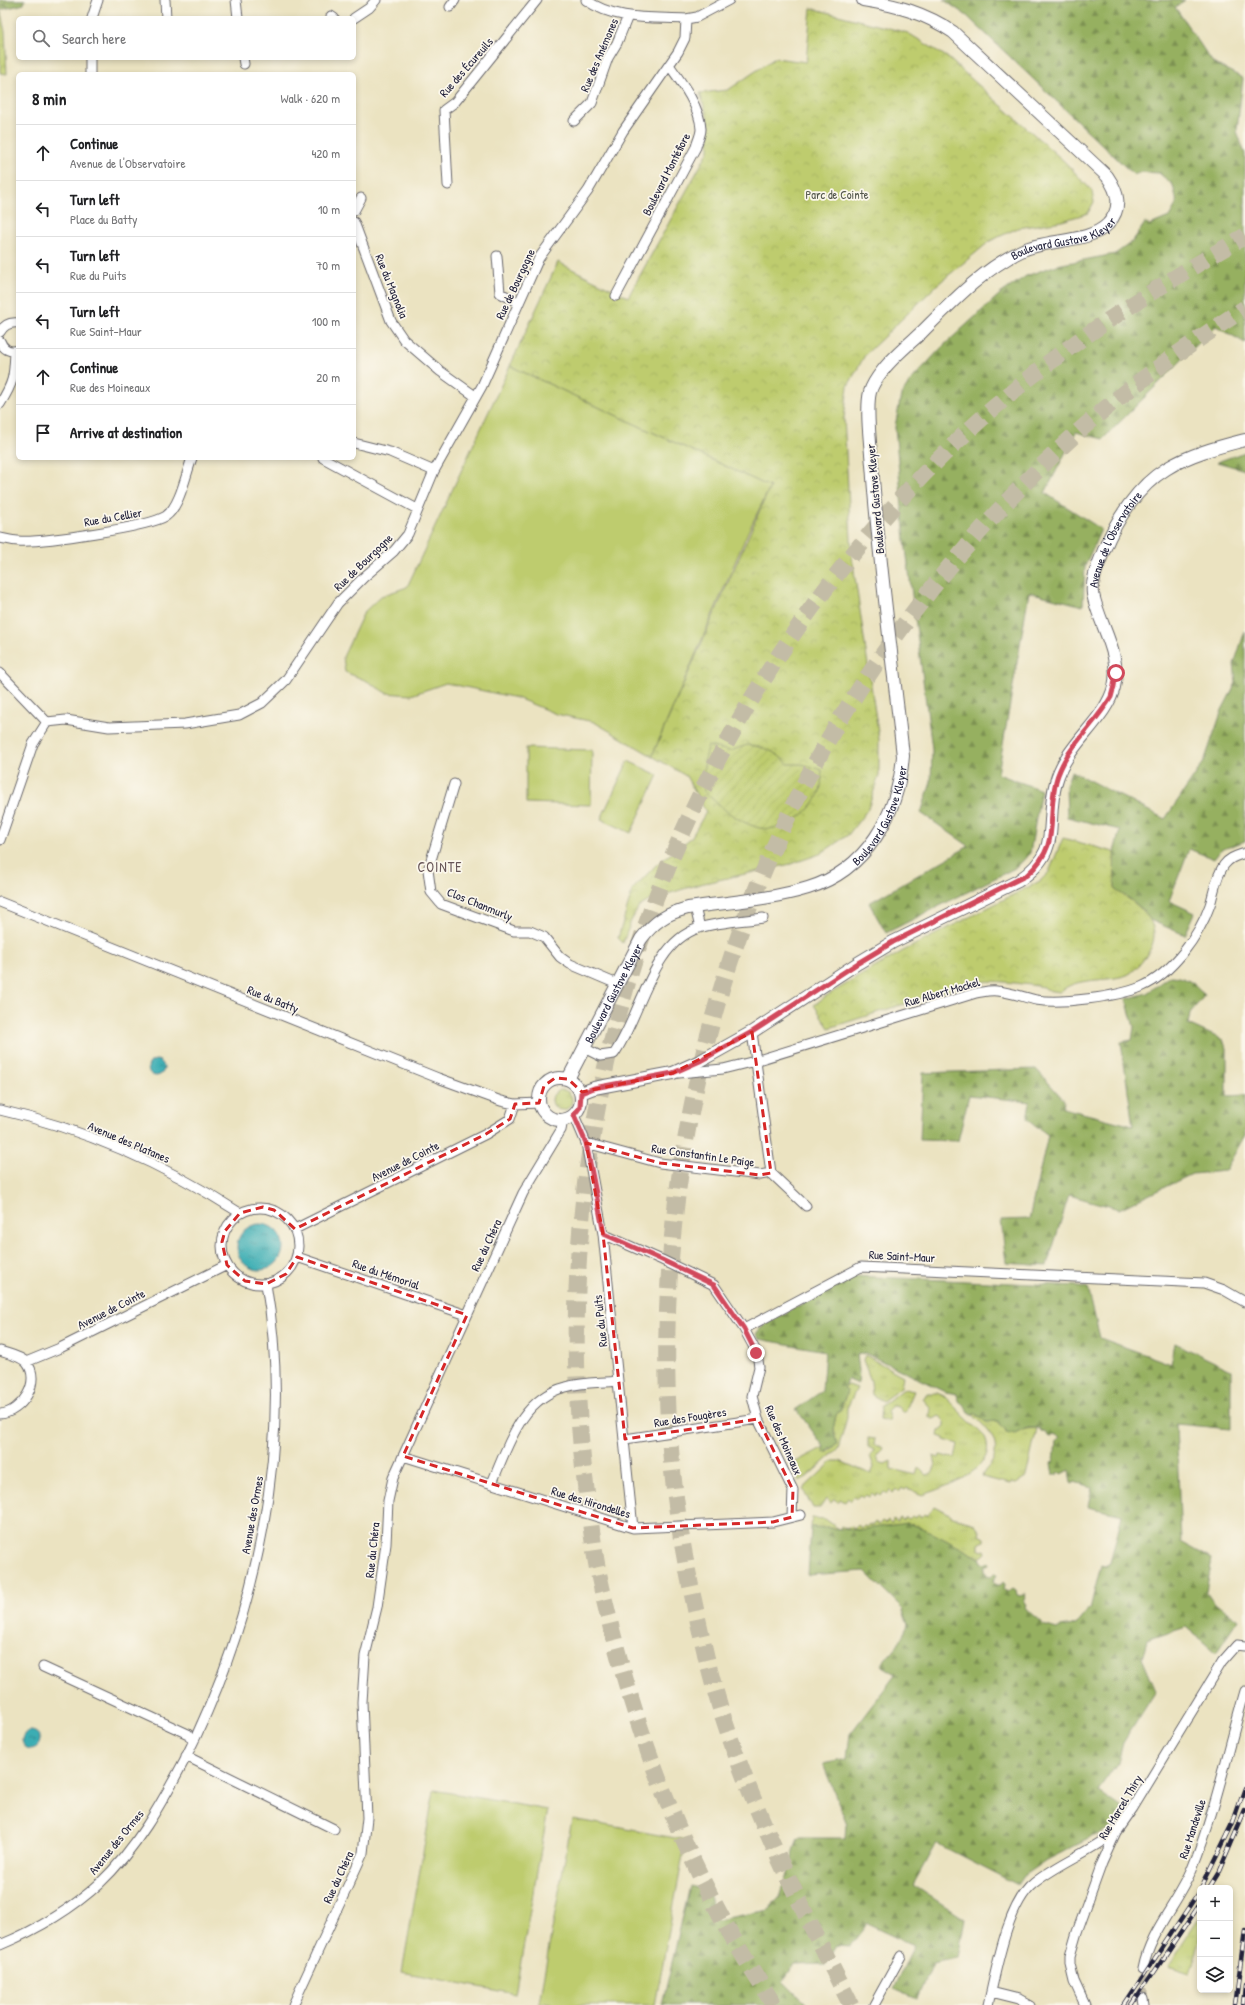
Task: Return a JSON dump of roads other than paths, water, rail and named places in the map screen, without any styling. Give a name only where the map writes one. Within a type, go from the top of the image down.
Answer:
[{"type":"street","points":[[93,16],[98,0]]},
{"type":"street","points":[[165,0],[166,16]]},
{"type":"street","points":[[236,0],[238,16]]},
{"type":"street","points":[[356,17],[369,8],[376,0]]},
{"type":"street","name":"Rue des Écureuils","points":[[448,185],[444,110],[455,102],[537,0]]},
{"type":"street","points":[[586,0],[602,10],[615,14],[686,19],[697,17],[729,0]]},
{"type":"street","name":"Boulevard Gustave Kleyer","points":[[568,1079],[641,939],[654,923],[675,911],[794,892],[815,886],[846,868],[872,844],[896,797],[901,779],[902,756],[876,521],[869,421],[870,391],[882,370],[966,289],[993,267],[1024,250],[1048,242],[1093,234],[1107,226],[1116,214],[1118,200],[1115,188],[1107,176],[953,32],[938,22],[918,12],[888,4],[863,0]]},
{"type":"street","name":"Rue des Anémones","points":[[574,121],[592,104],[608,58],[617,44],[628,16]]},
{"type":"street","points":[[669,65],[685,38],[686,19]]},
{"type":"street","points":[[90,60],[90,72]]},
{"type":"street","name":"Boulevard Montéfiore","points":[[616,296],[696,147],[701,130],[698,116],[682,83],[669,65]]},
{"type":"street","name":"Rue de Bourgogne","points":[[47,722],[66,720],[109,727],[185,724],[238,715],[262,702],[286,680],[338,603],[364,577],[394,551],[408,534],[417,509],[434,471],[475,396],[518,302],[543,252],[588,191],[623,131],[669,65]]},
{"type":"street","points":[[436,103],[444,110]]},
{"type":"street","points":[[356,207],[361,198]]},
{"type":"street","name":"Rue du Magnolia","points":[[356,227],[391,320],[404,340],[440,371],[475,396]]},
{"type":"street","points":[[497,256],[500,293],[518,302]]},
{"type":"street","points":[[0,332],[5,325],[16,323]]},
{"type":"street","points":[[0,341],[4,348],[16,351],[16,378],[0,404]]},
{"type":"street","name":"Avenue de l'Observatoire","points":[[581,1093],[594,1088],[673,1073],[700,1061],[752,1032],[881,949],[954,911],[1018,881],[1034,868],[1048,848],[1054,790],[1062,765],[1080,738],[1104,708],[1114,686],[1114,660],[1093,593],[1094,581],[1107,541],[1122,516],[1138,494],[1166,469],[1210,449],[1245,440]]},
{"type":"street","points":[[356,444],[390,452],[434,471]]},
{"type":"street","name":"Rue du Cellier","points":[[0,538],[19,542],[63,537],[148,523],[166,516],[178,500],[191,460]]},
{"type":"street","points":[[327,460],[417,509]]},
{"type":"street","points":[[0,673],[47,722],[33,744],[0,840]]},
{"type":"street","name":"Clos Chanmurly","points":[[454,784],[428,870],[431,892],[441,904],[514,931],[530,931],[544,936],[560,957],[570,964],[617,984]]},
{"type":"street","name":"Rue Albert Mockel","points":[[673,1073],[723,1069],[754,1061],[976,993],[995,990],[1047,1001],[1079,999],[1140,988],[1161,975],[1183,951],[1205,917],[1220,871],[1231,858],[1245,853]]},
{"type":"street","name":"Rue du Batty","points":[[0,902],[438,1078],[501,1101],[515,1104],[540,1103]]},
{"type":"street","points":[[695,907],[700,928]]},
{"type":"street","points":[[584,1048],[600,1056],[614,1054],[625,1036],[660,961],[673,943],[690,932],[700,928],[763,918]]},
{"type":"street","name":"Rue Constantin Le Paige","points":[[586,1143],[660,1162],[760,1175],[771,1173],[771,1157],[754,1061],[752,1032]]},
{"type":"street","points":[[561,1078],[574,1082],[581,1093],[580,1107],[568,1118],[549,1117],[544,1112],[540,1103],[541,1092],[549,1081],[561,1078]]},
{"type":"street","name":"Avenue de Cointe","points":[[295,1229],[486,1134],[510,1119],[515,1104]]},
{"type":"street","name":"Avenue des Platanes","points":[[0,1110],[27,1116],[108,1144],[196,1186],[240,1213]]},
{"type":"street","name":"Rue du Puits","points":[[568,1118],[586,1143],[604,1234],[633,1528]]},
{"type":"street","name":"Rue du Chéra","points":[[294,2005],[363,1853],[367,1818],[362,1702],[365,1656],[376,1607],[382,1567],[388,1501],[393,1478],[523,1193],[568,1118]]},
{"type":"street","points":[[771,1173],[806,1206]]},
{"type":"street","points":[[263,1207],[274,1210],[285,1216],[295,1229],[299,1246],[297,1257],[286,1274],[277,1280],[266,1284],[255,1284],[245,1281],[235,1274],[227,1265],[223,1254],[222,1242],[225,1230],[231,1221],[240,1213],[251,1208],[263,1207]]},
{"type":"street","points":[[604,1234],[714,1285],[744,1329]]},
{"type":"street","name":"Rue du Mémorial","points":[[297,1257],[467,1315]]},
{"type":"street","name":"Avenue de Cointe","points":[[26,1362],[60,1348],[227,1265]]},
{"type":"street","name":"Rue Saint-Maur","points":[[744,1329],[862,1267],[1204,1282],[1224,1290],[1245,1302]]},
{"type":"street","name":"Avenue des Ormes","points":[[0,1945],[42,1925],[65,1910],[100,1883],[112,1870],[147,1824],[163,1800],[206,1715],[231,1649],[246,1603],[260,1542],[272,1472],[275,1405],[273,1321],[266,1284]]},
{"type":"street","name":"Rue des Moineaux","points":[[744,1329],[756,1353],[759,1367],[752,1396],[758,1419],[793,1490],[797,1516]]},
{"type":"street","points":[[0,1351],[26,1362],[30,1368],[31,1377],[28,1393],[16,1409],[0,1414]]},
{"type":"street","points":[[492,1484],[520,1423],[528,1410],[544,1396],[566,1386],[618,1381]]},
{"type":"street","name":"Rue des Fougères","points":[[625,1439],[758,1419]]},
{"type":"street","name":"Rue des Hirondelles","points":[[403,1456],[633,1528],[773,1522],[797,1516]]},
{"type":"street","name":"Rue Marcel Thiry","points":[[1085,2005],[1074,1981],[1070,1964],[1070,1956],[1076,1932],[1093,1886],[1116,1832],[1133,1808],[1222,1662],[1237,1645],[1245,1646]]},
{"type":"street","points":[[43,1667],[188,1734],[193,1741]]},
{"type":"street","name":"Rue Mandeville","points":[[1143,1968],[1148,1949],[1184,1885],[1202,1841],[1245,1691]]},
{"type":"street","points":[[186,1756],[334,1829]]},
{"type":"street","points":[[988,2005],[1001,1950],[1023,1896],[1034,1883],[1100,1844],[1116,1832]]},
{"type":"street","points":[[874,2005],[901,1956]]},
{"type":"street","points":[[991,1992],[1019,1999],[1030,2005]]},
{"type":"water","points":[[156,1060],[162,1062],[164,1068],[162,1074],[156,1076],[150,1074],[148,1068],[150,1062]]},
{"type":"water","points":[[256,1224],[264,1224],[273,1228],[279,1234],[283,1247],[279,1260],[273,1266],[264,1270],[256,1270],[247,1266],[241,1260],[237,1251],[237,1243],[241,1234],[247,1228]]},
{"type":"water","points":[[31,1731],[37,1734],[40,1740],[37,1746],[31,1749],[25,1746],[22,1740],[25,1734]]},
{"type":"tunnel","points":[[774,2005],[721,1916],[680,1832],[662,1789],[646,1746],[619,1656],[607,1611],[596,1558],[588,1504],[576,1349],[584,1195],[611,1044],[656,898],[718,758],[798,627],[894,506],[1005,398],[1091,332],[1182,273],[1245,236]]},
{"type":"tunnel","points":[[851,2005],[768,1835],[733,1747],[706,1656],[685,1557],[679,1523],[669,1422],[667,1319],[675,1216],[691,1113],[715,1011],[747,913],[787,818],[835,728],[885,651],[941,577],[971,542],[1002,507],[1067,442],[1131,388],[1245,308]]},
{"type":"tunnel","points":[[1143,1968],[1143,1999]]},
{"type":"railway","points":[[1202,1885],[1232,1825],[1245,1788]]},
{"type":"railway","points":[[1211,1885],[1219,1872],[1245,1811]]},
{"type":"railway","points":[[1124,2005],[1197,1895]]},
{"type":"railway","points":[[1132,2005],[1197,1908]]},
{"type":"railway","points":[[1235,2005],[1245,1930]]},
{"type":"railway","points":[[1243,2005],[1245,1984]]},
{"type":"district","name":"COINTE","points":[[440,866]]},
{"type":"park label","name":"Parc de Cointe","points":[[837,194]]}]
